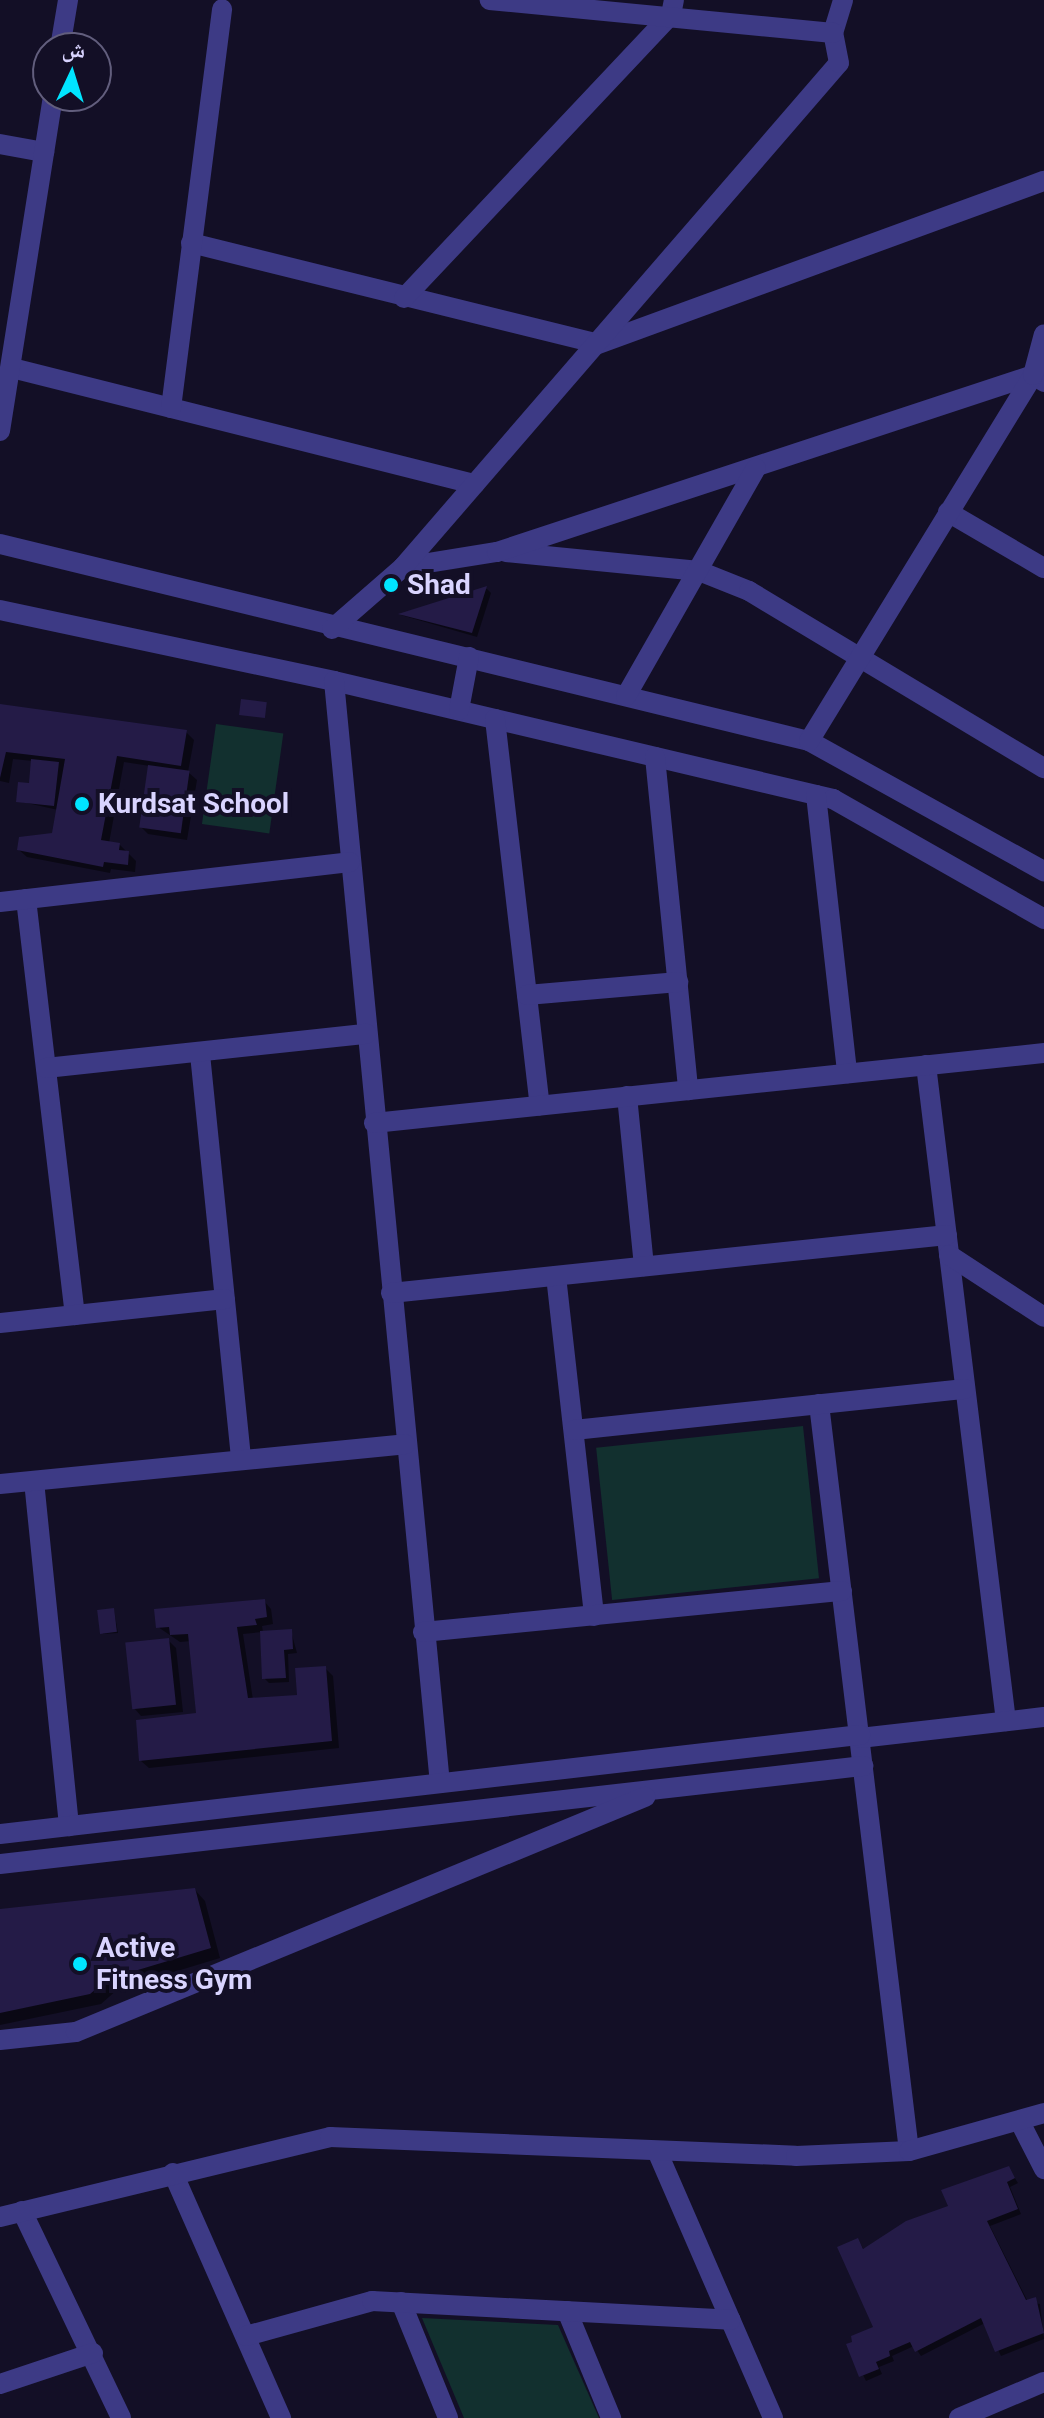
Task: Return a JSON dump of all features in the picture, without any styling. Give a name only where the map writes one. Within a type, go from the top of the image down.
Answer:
[{"type":"street","points":[[63,32],[68,0]]},
{"type":"street","points":[[490,0],[672,8],[833,33]]},
{"type":"street","points":[[332,629],[403,567],[839,63],[833,33],[843,0]]},
{"type":"street","points":[[404,298],[672,8]]},
{"type":"street","points":[[171,408],[222,9]]},
{"type":"street","points":[[0,431],[50,112]]},
{"type":"street","points":[[0,144],[44,152]]},
{"type":"street","points":[[191,243],[598,344],[1044,181]]},
{"type":"street","points":[[809,741],[948,512],[1038,378],[1044,334]]},
{"type":"street","points":[[12,368],[475,484]]},
{"type":"street","points":[[403,567],[497,552],[1038,378]]},
{"type":"street","points":[[626,696],[756,468]]},
{"type":"street","points":[[948,512],[1044,568]]},
{"type":"street","points":[[0,544],[332,629],[469,657],[809,741],[1044,871]]},
{"type":"street","points":[[497,552],[699,571],[749,591],[858,661],[1044,768]]},
{"type":"street","points":[[0,610],[334,681],[833,799],[1044,919]]},
{"type":"street","points":[[459,710],[469,657]]},
{"type":"street","points":[[334,681],[374,1123],[440,1783]]},
{"type":"street","points":[[495,719],[540,1105]]},
{"type":"street","points":[[655,757],[688,1090]]},
{"type":"street","points":[[816,795],[847,1073]]},
{"type":"street","points":[[0,902],[350,862]]},
{"type":"street","points":[[26,899],[75,1315]]},
{"type":"street","points":[[527,995],[678,982]]},
{"type":"street","points":[[46,1068],[366,1034]]},
{"type":"street","points":[[374,1123],[1044,1053]]},
{"type":"street","points":[[200,1054],[241,1460]]},
{"type":"street","points":[[926,1065],[1006,1721]]},
{"type":"street","points":[[627,1096],[644,1266]]},
{"type":"street","points":[[391,1293],[644,1266],[948,1245],[1044,1317]]},
{"type":"street","points":[[556,1276],[594,1616]]},
{"type":"street","points":[[0,1323],[225,1299]]},
{"type":"street","points":[[574,1430],[965,1389]]},
{"type":"street","points":[[819,1404],[909,2151]]},
{"type":"street","points":[[0,1484],[405,1444]]},
{"type":"street","points":[[34,1481],[69,1826]]},
{"type":"street","points":[[423,1632],[842,1591]]},
{"type":"street","points":[[0,1834],[1044,1717]]},
{"type":"street","points":[[0,1864],[863,1766]]},
{"type":"street","points":[[0,2040],[76,2032],[587,1824],[662,1789]]},
{"type":"street","points":[[0,2217],[330,2137],[796,2156],[909,2151],[1044,2113]]},
{"type":"street","points":[[1020,2122],[1044,2169]]},
{"type":"street","points":[[657,2151],[773,2418]]},
{"type":"street","points":[[173,2173],[281,2418]]},
{"type":"street","points":[[22,2211],[93,2353],[121,2418]]},
{"type":"street","points":[[246,2336],[372,2301],[730,2320]]},
{"type":"street","points":[[401,2302],[448,2418]]},
{"type":"street","points":[[567,2311],[611,2418]]},
{"type":"street","points":[[0,2384],[93,2353]]},
{"type":"street","points":[[959,2418],[1044,2382]]},
{"type":"green space","points":[[216,724],[283,733],[269,833],[202,824]]},
{"type":"green space","points":[[803,1426],[819,1578],[612,1600],[596,1448]]},
{"type":"green space","points":[[422,2318],[558,2325],[599,2418],[464,2418]]},
{"type":"building","points":[[487,586],[472,633],[398,614]]},
{"type":"building","points":[[241,699],[267,702],[265,718],[239,715]]},
{"type":"building","name":"Kurdsat School","points":[[0,704],[187,730],[181,766],[117,756],[101,840],[120,843],[119,850],[129,851],[128,865],[104,862],[103,867],[17,850],[19,837],[52,833],[65,759],[6,752],[0,778]]},
{"type":"building","points":[[31,759],[59,762],[54,806],[16,802],[18,782],[29,783]]},
{"type":"building","points":[[148,765],[190,771],[181,833],[139,827]]},
{"type":"building","points":[[265,1599],[267,1617],[255,1619],[257,1625],[237,1627],[248,1698],[297,1695],[295,1668],[326,1666],[332,1741],[139,1761],[136,1720],[196,1713],[188,1634],[170,1635],[169,1627],[156,1628],[154,1609]]},
{"type":"building","points":[[114,1608],[117,1632],[100,1634],[97,1610]]},
{"type":"building","points":[[292,1629],[293,1649],[284,1650],[286,1678],[262,1679],[260,1631]]},
{"type":"building","points":[[169,1638],[176,1705],[132,1709],[125,1643]]},
{"type":"building","name":"Active Fitness Gym","points":[[195,1888],[211,1948],[108,1979],[90,1994],[0,2013],[0,1909]]},
{"type":"building","points":[[1009,2166],[1015,2178],[1007,2182],[1018,2209],[987,2221],[1026,2300],[1036,2297],[1044,2333],[995,2352],[981,2318],[915,2352],[910,2342],[889,2351],[890,2356],[876,2362],[879,2369],[859,2377],[846,2344],[852,2342],[851,2336],[873,2327],[837,2247],[858,2238],[863,2249],[906,2221],[948,2206],[941,2190]]},
{"type":"place","name":"Shad","points":[[391,585]]},
{"type":"place","name":"Kurdsat School","points":[[82,804]]},
{"type":"place","name":"Active Fitness Gym","points":[[80,1964]]}]
